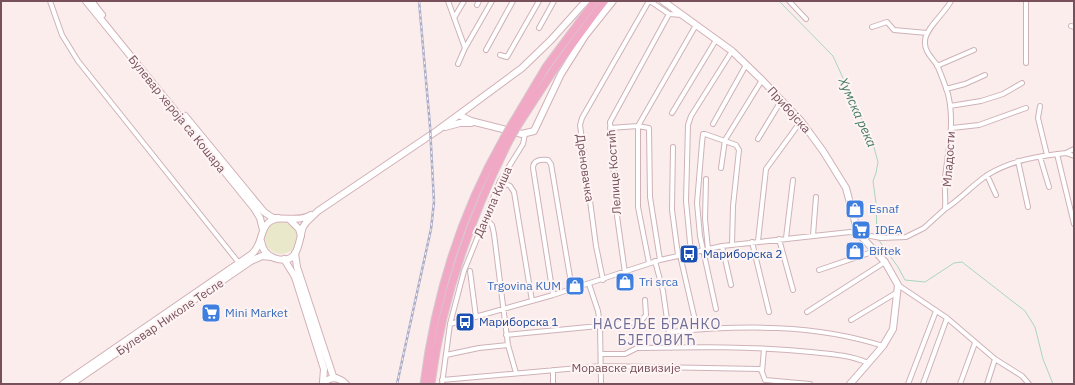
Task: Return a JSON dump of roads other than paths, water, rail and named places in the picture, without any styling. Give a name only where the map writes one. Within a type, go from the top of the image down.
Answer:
[{"type":"highway","points":[[424,384],[437,313],[454,253],[478,190],[543,72],[595,1]]},
{"type":"highway","points":[[515,124],[604,1]]},
{"type":"highway","points":[[431,384],[444,312],[461,252],[507,139]]},
{"type":"main road","name":"Булевар хероја са Кошара","points":[[86,1],[254,208],[260,218],[263,230]]},
{"type":"main road","name":"Булевар хероја са Кошара","points":[[91,1],[249,195],[264,212],[273,218],[278,218]]},
{"type":"main road","points":[[318,211],[306,223],[299,247],[295,253],[284,259],[271,257],[264,250],[261,241],[263,230],[268,223],[278,218],[302,220],[318,211],[438,130],[522,68],[551,40],[586,1]]},
{"type":"main road","name":"Данила Киша","points":[[525,134],[531,133],[537,128],[561,74],[585,36],[613,1]]},
{"type":"main road","name":"Прибојска","points":[[663,1],[732,52],[762,80],[801,121],[823,151],[846,188],[858,233]]},
{"type":"main road","points":[[471,121],[469,113],[472,106]]},
{"type":"main road","points":[[459,115],[480,124],[525,134]]},
{"type":"main road","points":[[438,130],[460,123],[480,124]]},
{"type":"main road","points":[[288,219],[299,229],[301,238]]},
{"type":"main road","points":[[850,384],[883,346],[894,324],[897,310],[896,293],[898,285],[886,262],[858,233]]},
{"type":"main road","name":"Булевар Николе Тесле","points":[[63,384],[240,264],[255,252],[261,241]]},
{"type":"main road","points":[[295,253],[297,267],[330,367],[334,376],[346,384]]},
{"type":"main road","name":"Булевар Николе Тесле","points":[[71,384],[251,261],[262,256],[271,257]]},
{"type":"main road","points":[[284,259],[295,277],[324,369],[323,383]]},
{"type":"main road","points":[[323,383],[330,378],[338,379]]},
{"type":"street","points":[[50,1],[62,35],[78,61],[240,264]]},
{"type":"street","points":[[448,1],[465,48]]},
{"type":"street","points":[[454,18],[464,1]]},
{"type":"street","points":[[458,64],[465,48],[492,1]]},
{"type":"street","points":[[486,50],[513,1]]},
{"type":"street","points":[[500,55],[507,57],[539,1]]},
{"type":"street","points":[[538,28],[554,1]]},
{"type":"street","points":[[650,1],[669,14],[682,15]]},
{"type":"street","name":"Дреновачка","points":[[603,280],[595,240],[580,125],[582,118],[650,1]]},
{"type":"street","points":[[789,1],[806,19]]},
{"type":"street","points":[[872,27],[887,22],[894,30],[927,33],[951,1]]},
{"type":"street","points":[[1026,1],[1026,64]]},
{"type":"street","name":"Лелице Костић","points":[[625,272],[617,216],[610,128],[612,116],[669,14]]},
{"type":"street","points":[[649,263],[638,208],[638,126],[696,25]]},
{"type":"street","name":"Младости","points":[[927,33],[924,42],[928,53],[937,66],[946,89],[950,106],[952,128],[945,180],[945,209]]},
{"type":"street","points":[[672,112],[716,40]]},
{"type":"street","points":[[937,66],[974,50]]},
{"type":"street","points":[[691,253],[686,201],[688,125],[691,116],[732,52]]},
{"type":"street","points":[[713,124],[746,65]]},
{"type":"street","points":[[946,89],[965,84],[985,75]]},
{"type":"street","points":[[722,168],[725,140],[762,80]]},
{"type":"street","points":[[950,106],[981,101],[1003,94],[1022,83]]},
{"type":"street","points":[[758,139],[781,101]]},
{"type":"street","points":[[1040,106],[1038,118],[1048,155]]},
{"type":"street","points":[[952,128],[979,125],[1026,108]]},
{"type":"street","points":[[758,242],[766,169],[801,121]]},
{"type":"street","points":[[610,128],[638,126],[647,127],[649,131],[650,197],[657,261],[670,332],[670,348]]},
{"type":"street","name":"Данила Киша","points":[[442,382],[450,324],[464,271],[500,181],[523,144],[525,134]]},
{"type":"street","points":[[716,309],[702,250],[697,203],[703,134],[708,134],[725,140],[738,148],[733,206],[732,245]]},
{"type":"street","points":[[673,147],[672,210],[679,255],[697,329]]},
{"type":"street","points":[[450,324],[603,280],[649,263],[722,246],[850,232],[881,238],[906,237],[918,232],[987,175],[1008,164],[1048,155],[1066,153],[1074,149]]},
{"type":"street","points":[[1066,153],[1074,156]]},
{"type":"street","points":[[1057,154],[1074,224]]},
{"type":"street","points":[[1040,157],[1049,187]]},
{"type":"street","points":[[553,295],[533,167],[536,162],[540,160],[548,160],[551,164],[572,289]]},
{"type":"street","points":[[1018,162],[1028,207]]},
{"type":"street","points":[[987,175],[996,195]]},
{"type":"street","points":[[706,179],[705,219],[708,249]]},
{"type":"street","points":[[786,238],[792,180]]},
{"type":"street","points":[[500,181],[510,186],[514,192],[532,301]]},
{"type":"street","points":[[813,235],[816,197]]},
{"type":"street","points":[[485,218],[492,225],[494,234],[506,334],[516,373]]},
{"type":"street","points":[[779,239],[794,290]]},
{"type":"street","points":[[752,242],[768,312]]},
{"type":"street","points":[[722,246],[731,285]]},
{"type":"street","points":[[819,270],[876,251]]},
{"type":"street","points":[[807,312],[886,262]]},
{"type":"street","points":[[470,271],[476,317]]},
{"type":"street","points":[[589,284],[598,312],[600,324],[601,384]]},
{"type":"street","points":[[898,285],[948,318],[975,343],[995,359],[1022,376],[1029,384]]},
{"type":"street","points":[[851,320],[896,293]]},
{"type":"street","points":[[506,334],[600,324],[637,322],[642,320],[646,313],[645,300]]},
{"type":"street","points":[[908,384],[936,310]]},
{"type":"street","points":[[923,384],[948,318]]},
{"type":"street","points":[[670,332],[727,328],[822,331],[862,339],[883,346]]},
{"type":"street","points":[[960,384],[975,343]]},
{"type":"street","points":[[446,355],[479,348],[508,345]]},
{"type":"street","points":[[601,354],[625,354],[638,348],[764,348],[831,354],[856,358],[868,363]]},
{"type":"street","points":[[764,348],[762,372],[765,380],[810,384]]},
{"type":"street","points":[[987,384],[995,359]]},
{"type":"street","name":"Моравске дивизије","points":[[442,382],[516,373],[601,366],[760,369],[762,372]]},
{"type":"street","points":[[553,370],[553,384]]},
{"type":"waterway","name":"Хумска река","points":[[779,1],[833,56],[873,144],[878,162],[873,181],[876,203],[877,236]]},
{"type":"waterway","name":"Хумска река","points":[[878,239],[898,267],[905,280],[925,282],[954,263],[962,262],[1025,311],[1035,327],[1043,359],[1053,384]]},
{"type":"railway","points":[[397,384],[431,229],[434,202],[430,126],[419,1]]},
{"type":"place","name":"Esnaf","points":[[855,209]]},
{"type":"place","name":"IDEA","points":[[861,230]]},
{"type":"place","name":"Biftek","points":[[855,251]]},
{"type":"place","name":"Мариборска 2","points":[[689,254]]},
{"type":"place","name":"Tri srca","points":[[625,282]]},
{"type":"place","name":"Trgovina KUM","points":[[575,286]]},
{"type":"place","name":"Mini Market","points":[[211,313]]},
{"type":"place","name":"Мариборска 1","points":[[465,322]]},
{"type":"district","name":"НАСЕЉЕ БРАНКО БЈЕГОВИЋ","points":[[657,332]]}]
